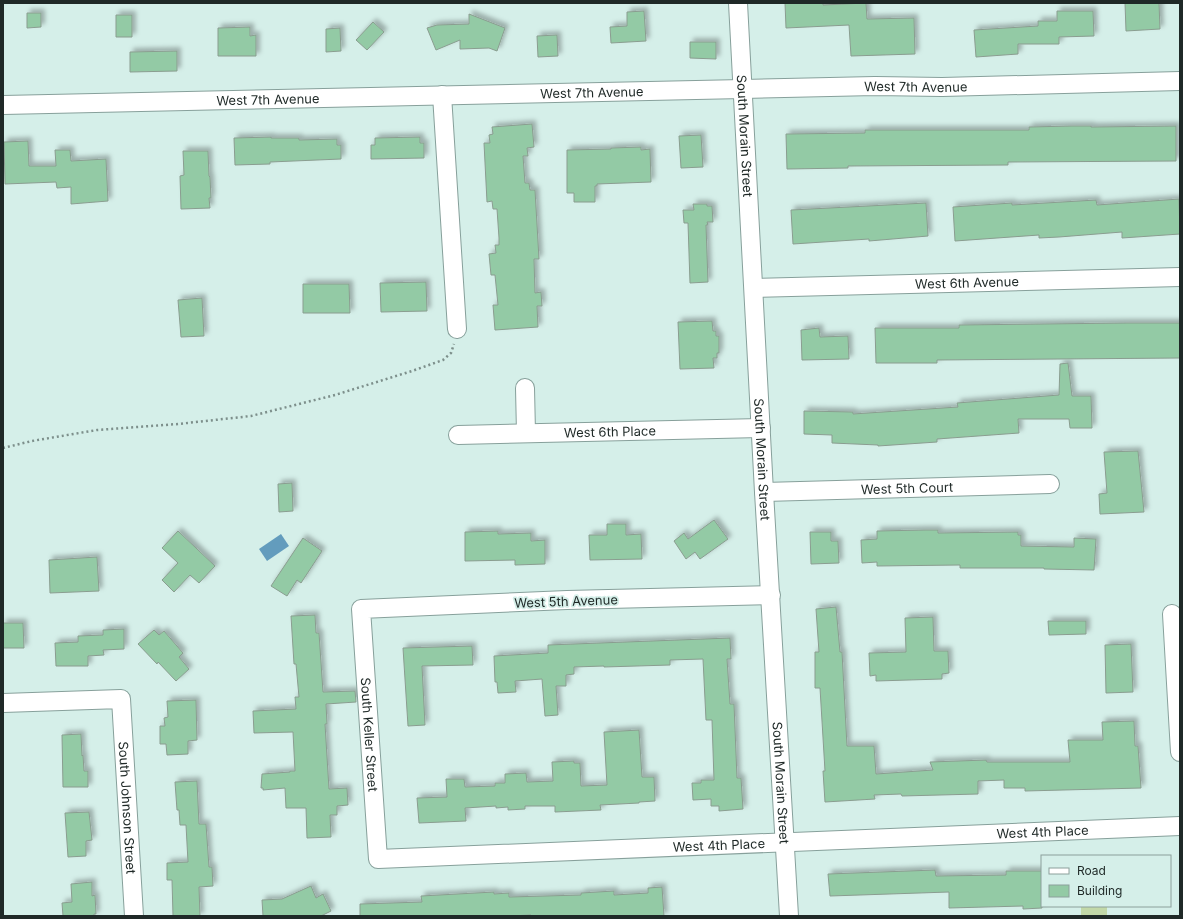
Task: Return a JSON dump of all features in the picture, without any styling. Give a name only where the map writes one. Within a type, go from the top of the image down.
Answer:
[{"type":"street","name":"South Morain Street","points":[[738,3],[764,492],[789,916]]},
{"type":"street","name":"West 7th Avenue","points":[[3,105],[875,86],[942,87],[1180,81]]},
{"type":"street","points":[[442,95],[457,329]]},
{"type":"street","name":"West 6th Avenue","points":[[754,288],[1180,277]]},
{"type":"street","points":[[525,388],[526,433]]},
{"type":"street","name":"West 6th Place","points":[[458,435],[761,428]]},
{"type":"street","name":"West 5th Court","points":[[764,492],[1050,484]]},
{"type":"street","name":"West 5th Avenue","points":[[361,609],[567,600],[771,595]]},
{"type":"street","name":"South Keller Street","points":[[361,609],[378,859]]},
{"type":"street","points":[[1172,614],[1180,752]]},
{"type":"street","name":"South Johnson Street","points":[[3,703],[120,699],[134,916]]},
{"type":"street","name":"West 4th Place","points":[[378,859],[1180,826]]},
{"type":"path","points":[[3,448],[32,441],[97,430],[178,424],[251,416],[335,395],[443,360],[451,353],[454,344],[453,335],[457,329]]},
{"type":"green space","points":[[1081,907],[1107,907],[1107,916],[1081,916]]},
{"type":"water","points":[[281,534],[289,546],[267,561],[259,549]]},
{"type":"building","points":[[785,3],[823,3],[823,5],[866,3],[867,19],[914,18],[915,54],[851,56],[849,25],[786,28]]},
{"type":"building","points":[[1125,3],[1159,3],[1160,29],[1126,31]]},
{"type":"building","points":[[644,11],[646,41],[611,43],[610,27],[627,26],[627,12]]},
{"type":"building","points":[[1057,11],[1093,11],[1094,36],[1059,37],[1059,44],[1018,44],[1018,54],[976,57],[974,30],[1038,26],[1038,21],[1057,21]]},
{"type":"building","points":[[27,13],[41,13],[41,27],[27,28]]},
{"type":"building","points":[[469,14],[505,28],[497,51],[489,48],[460,49],[460,40],[436,50],[427,28],[437,25],[469,24]]},
{"type":"building","points":[[116,15],[132,15],[132,37],[116,37]]},
{"type":"building","points":[[373,22],[384,32],[367,50],[356,40]]},
{"type":"building","points":[[250,27],[250,36],[256,35],[256,56],[218,56],[218,28]]},
{"type":"building","points":[[340,28],[341,51],[326,52],[326,29]]},
{"type":"building","points":[[557,35],[558,56],[538,57],[537,36]]},
{"type":"building","points":[[690,42],[716,42],[716,59],[690,58]]},
{"type":"building","points":[[177,51],[177,71],[130,72],[130,52]]},
{"type":"building","points":[[532,124],[534,147],[527,148],[528,156],[523,156],[525,183],[529,183],[530,190],[535,190],[539,259],[534,259],[535,293],[541,292],[542,306],[537,306],[538,327],[495,330],[493,305],[498,305],[495,275],[491,275],[489,254],[496,253],[495,245],[499,245],[499,238],[497,209],[493,209],[492,201],[487,202],[484,143],[490,143],[489,135],[493,134],[492,127]]},
{"type":"building","points":[[1176,126],[1176,161],[1008,162],[1008,165],[848,166],[848,168],[787,169],[786,134],[865,133],[865,130],[1029,130],[1029,127]]},
{"type":"building","points":[[701,135],[703,167],[681,168],[679,136]]},
{"type":"building","points":[[420,137],[420,143],[424,143],[424,158],[371,159],[371,145],[375,145],[375,138]]},
{"type":"building","points":[[234,138],[299,138],[299,140],[337,139],[337,145],[341,145],[341,159],[235,165]]},
{"type":"building","points":[[28,141],[29,166],[56,166],[55,150],[70,150],[71,161],[106,159],[108,201],[71,204],[71,187],[57,188],[56,182],[5,184],[4,142]]},
{"type":"building","points":[[641,147],[641,150],[650,149],[651,182],[597,184],[597,186],[595,186],[595,202],[574,202],[574,193],[567,193],[567,150]]},
{"type":"building","points":[[183,151],[208,151],[211,198],[209,198],[210,208],[181,209],[180,176],[184,175]]},
{"type":"building","points":[[1179,199],[1180,234],[1122,238],[1122,232],[1059,237],[1039,238],[1039,235],[955,241],[953,207],[1096,200],[1097,205]]},
{"type":"building","points":[[926,203],[928,236],[869,241],[869,239],[793,244],[791,210]]},
{"type":"building","points":[[693,204],[707,204],[707,206],[712,206],[713,222],[707,222],[708,225],[706,225],[708,282],[690,283],[688,223],[684,223],[683,210],[694,210]]},
{"type":"building","points":[[426,282],[427,311],[381,312],[380,283]]},
{"type":"building","points":[[303,284],[349,284],[350,313],[303,313]]},
{"type":"building","points":[[202,298],[204,336],[181,337],[178,300]]},
{"type":"building","points":[[712,321],[713,331],[716,331],[716,336],[719,336],[719,353],[717,353],[717,358],[713,358],[714,368],[680,369],[678,322]]},
{"type":"building","points":[[1180,323],[1180,358],[937,360],[937,363],[876,363],[875,328],[959,328],[959,325]]},
{"type":"building","points":[[819,328],[820,337],[848,336],[849,359],[802,360],[801,330]]},
{"type":"building","points":[[1068,363],[1072,396],[1091,396],[1092,428],[1070,428],[1069,419],[1018,419],[1019,433],[937,439],[937,442],[878,446],[832,443],[832,435],[804,434],[804,411],[853,412],[853,414],[958,407],[957,403],[1059,395],[1060,364]]},
{"type":"building","points":[[1138,451],[1144,512],[1100,514],[1099,494],[1107,493],[1104,452]]},
{"type":"building","points":[[292,483],[293,511],[279,512],[278,484]]},
{"type":"building","points":[[714,520],[728,539],[700,559],[695,552],[686,559],[674,541],[684,533],[688,539]]},
{"type":"building","points":[[607,524],[626,524],[626,535],[641,534],[642,559],[590,560],[589,535],[607,535]]},
{"type":"building","points":[[938,530],[938,533],[1018,532],[1018,535],[1021,535],[1021,546],[1074,547],[1074,538],[1096,539],[1094,570],[1044,568],[960,568],[960,565],[877,566],[877,562],[862,563],[861,540],[877,539],[877,531]]},
{"type":"building","points":[[178,531],[215,566],[199,583],[190,575],[174,592],[162,580],[178,563],[162,548]]},
{"type":"building","points":[[498,531],[498,534],[531,533],[531,541],[545,540],[545,564],[515,565],[515,560],[465,561],[465,532]]},
{"type":"building","points":[[810,532],[831,532],[831,541],[838,541],[839,563],[811,564]]},
{"type":"building","points":[[303,538],[322,551],[301,583],[297,580],[287,596],[271,586]]},
{"type":"building","points":[[97,557],[99,591],[50,593],[49,560]]},
{"type":"building","points":[[836,607],[840,652],[842,652],[847,746],[874,746],[876,774],[933,770],[930,762],[986,760],[987,762],[1070,762],[1068,740],[1103,740],[1102,722],[1134,721],[1135,746],[1138,746],[1141,788],[1025,791],[1025,788],[1004,788],[1004,780],[978,781],[978,794],[902,796],[901,794],[874,795],[875,799],[825,802],[823,771],[825,771],[820,688],[815,688],[815,652],[819,652],[816,609]]},
{"type":"building","points":[[315,615],[316,633],[319,633],[323,692],[355,691],[356,702],[326,704],[327,724],[325,724],[329,789],[347,788],[348,805],[337,806],[337,815],[330,815],[331,837],[307,838],[306,808],[286,808],[285,788],[263,790],[263,788],[261,788],[262,774],[295,771],[293,732],[254,733],[253,711],[296,709],[295,697],[299,697],[296,664],[294,664],[291,616]]},
{"type":"building","points":[[933,617],[934,651],[948,651],[949,673],[942,674],[942,679],[876,681],[876,675],[870,676],[869,653],[906,652],[905,618]]},
{"type":"building","points":[[1048,621],[1086,621],[1086,634],[1049,635]]},
{"type":"building","points":[[3,623],[23,623],[24,648],[3,648]]},
{"type":"building","points":[[124,629],[124,649],[103,650],[104,655],[88,656],[88,666],[56,666],[55,643],[78,642],[78,636],[103,635],[103,630]]},
{"type":"building","points":[[154,630],[159,635],[164,631],[183,653],[179,657],[189,669],[176,681],[138,644]]},
{"type":"building","points":[[730,638],[731,659],[727,659],[730,704],[734,704],[737,778],[741,778],[743,809],[719,811],[719,806],[711,806],[711,799],[693,800],[692,783],[701,783],[701,780],[714,780],[712,720],[706,720],[703,659],[670,660],[670,665],[574,667],[574,674],[566,675],[566,686],[556,686],[558,715],[545,716],[542,679],[515,681],[516,692],[498,693],[497,682],[495,682],[494,656],[548,653],[548,645]]},
{"type":"building","points":[[1131,644],[1133,692],[1106,693],[1105,645]]},
{"type":"building","points":[[472,646],[473,665],[422,666],[425,725],[408,726],[403,648]]},
{"type":"building","points":[[196,700],[197,740],[188,741],[188,754],[167,755],[166,744],[160,744],[160,726],[165,726],[164,718],[168,717],[167,701]]},
{"type":"building","points":[[639,730],[642,777],[654,777],[655,801],[600,805],[601,810],[555,812],[555,806],[525,806],[525,809],[508,810],[508,807],[496,808],[496,806],[465,808],[466,821],[419,823],[417,798],[447,797],[446,779],[464,779],[465,787],[495,786],[495,783],[505,783],[505,774],[526,773],[527,782],[553,781],[552,762],[574,761],[574,763],[580,763],[581,786],[607,785],[604,732]]},
{"type":"building","points":[[81,734],[84,771],[88,771],[88,787],[63,787],[62,735]]},
{"type":"building","points":[[197,781],[199,824],[206,824],[209,867],[212,867],[213,886],[199,887],[200,916],[173,916],[172,880],[167,880],[167,863],[188,862],[186,825],[180,825],[179,810],[177,810],[175,782]]},
{"type":"building","points":[[89,812],[92,840],[86,841],[86,856],[68,857],[65,813]]},
{"type":"building","points":[[935,870],[936,876],[1006,875],[1006,871],[1041,871],[1042,908],[1023,909],[1023,906],[949,908],[949,892],[830,896],[828,874]]},
{"type":"building","points":[[92,882],[92,896],[95,895],[96,914],[94,914],[94,916],[63,916],[62,903],[72,902],[71,884]]},
{"type":"building","points":[[311,886],[316,898],[323,894],[331,911],[321,916],[263,916],[262,900],[282,899]]},
{"type":"building","points":[[662,887],[664,916],[360,916],[360,904],[422,902],[421,896],[494,892],[494,894],[509,893],[509,897],[581,895],[581,893],[614,891],[614,895],[648,893],[648,888]]}]
